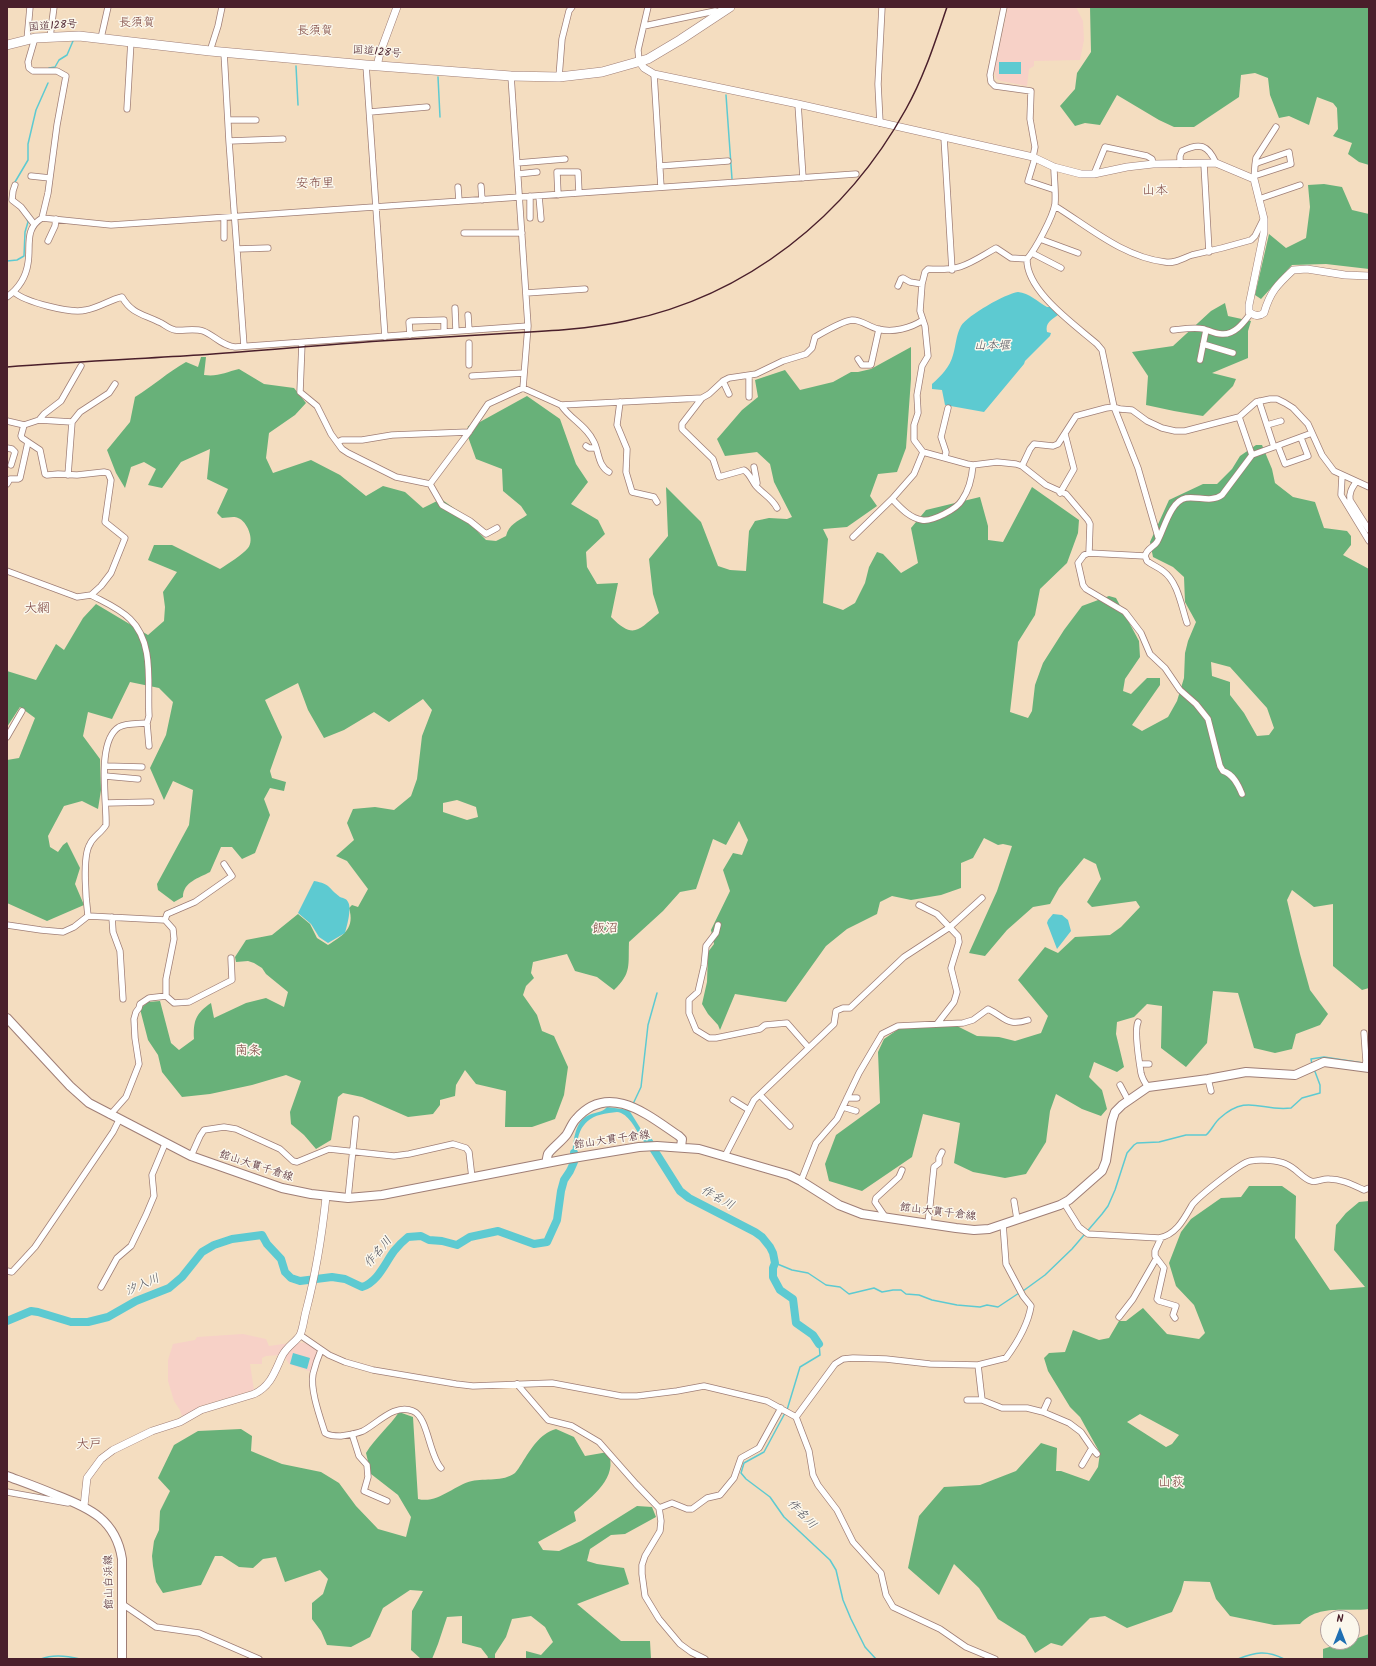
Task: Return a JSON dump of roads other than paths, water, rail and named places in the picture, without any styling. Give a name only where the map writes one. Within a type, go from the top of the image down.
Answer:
[{"type":"highway","name":"国道128号","points":[[7,45],[31,39],[50,37],[101,38],[210,51],[377,66],[511,76],[560,77],[602,72],[648,59],[680,40],[721,10],[730,7]]},
{"type":"main road","name":"館山大貫千倉線","points":[[7,1019],[79,1095],[89,1103],[165,1144],[191,1156],[282,1188],[326,1197],[348,1198],[401,1192],[567,1159],[643,1147],[681,1147],[699,1149],[775,1171],[801,1181],[839,1205],[862,1214],[974,1230],[990,1229],[1054,1208],[1064,1203],[1104,1168],[1114,1117],[1118,1108],[1148,1087],[1246,1072],[1295,1076],[1320,1063],[1331,1062],[1367,1065]]},
{"type":"main road","name":"館山大貫千倉線","points":[[546,1163],[549,1153],[560,1143],[573,1122],[582,1113],[603,1103],[632,1106],[679,1136],[682,1139],[681,1147]]},
{"type":"main road","name":"館山白浜線","points":[[7,1476],[84,1506],[103,1520],[114,1534],[118,1542],[122,1560],[122,1656]]},
{"type":"street","points":[[30,7],[31,39],[28,62],[29,68],[33,71],[57,71],[66,76],[57,125],[50,178],[42,218]]},
{"type":"street","points":[[50,37],[54,7]]},
{"type":"street","points":[[101,38],[108,7]]},
{"type":"street","points":[[210,51],[222,7]]},
{"type":"street","points":[[377,66],[380,53],[397,7]]},
{"type":"street","points":[[560,77],[562,39],[569,11],[572,7]]},
{"type":"street","points":[[648,7],[638,50],[639,61],[644,68],[654,74],[798,104],[1034,158],[1054,167],[1081,174],[1094,174],[1153,164],[1216,164],[1254,178],[1291,164],[1289,152],[1255,165]]},
{"type":"street","points":[[880,123],[878,71],[882,7]]},
{"type":"street","points":[[1004,7],[990,75],[991,82],[996,86],[1031,91],[1030,119],[1035,147],[1028,182],[1055,190]]},
{"type":"street","points":[[644,26],[721,10]]},
{"type":"street","points":[[127,109],[131,42]]},
{"type":"street","points":[[224,52],[244,346]]},
{"type":"street","points":[[366,65],[385,337]]},
{"type":"street","points":[[654,74],[661,187]]},
{"type":"street","points":[[511,76],[518,174],[518,197],[522,233],[528,326],[523,388]]},
{"type":"street","points":[[798,104],[803,178]]},
{"type":"street","points":[[370,112],[427,107]]},
{"type":"street","points":[[228,120],[256,120]]},
{"type":"street","points":[[1251,313],[1249,305],[1264,232],[1264,219],[1254,178],[1255,165],[1256,158],[1276,127]]},
{"type":"street","points":[[944,137],[952,270]]},
{"type":"street","points":[[229,141],[284,139]]},
{"type":"street","points":[[1180,164],[1180,156],[1182,151],[1195,146],[1202,146],[1212,154],[1216,164]]},
{"type":"street","points":[[1094,174],[1105,147],[1147,156],[1152,159],[1153,164]]},
{"type":"street","points":[[517,163],[565,159]]},
{"type":"street","points":[[660,166],[728,161]]},
{"type":"street","points":[[1204,164],[1209,252]]},
{"type":"street","points":[[1054,167],[1055,206],[1040,239],[1027,259],[1028,273],[1043,296],[1102,350],[1114,407],[1138,468],[1158,537]]},
{"type":"street","points":[[518,174],[537,172]]},
{"type":"street","points":[[558,195],[557,172],[578,172],[579,193]]},
{"type":"street","points":[[7,297],[14,292],[25,275],[28,264],[29,235],[34,224],[42,218],[111,225],[856,174]]},
{"type":"street","points":[[31,176],[50,178]]},
{"type":"street","points":[[16,185],[12,200],[21,207],[34,224]]},
{"type":"street","points":[[1259,198],[1300,185]]},
{"type":"street","points":[[481,186],[482,200]]},
{"type":"street","points":[[458,188],[459,201]]},
{"type":"street","points":[[530,196],[530,218]]},
{"type":"street","points":[[539,196],[541,219]]},
{"type":"street","points":[[1055,206],[1101,236],[1134,254],[1166,262],[1172,262],[1251,240],[1255,236],[1264,219]]},
{"type":"street","points":[[224,218],[224,238]]},
{"type":"street","points":[[48,241],[55,226],[56,219]]},
{"type":"street","points":[[464,233],[522,233]]},
{"type":"street","points":[[1040,239],[1078,253]]},
{"type":"street","points":[[237,249],[268,248]]},
{"type":"street","points":[[1027,259],[1011,258],[996,248],[967,265],[952,270],[928,269],[925,272],[922,284],[920,311],[926,326],[928,356],[922,366],[917,396],[918,413],[914,425],[914,440],[922,452],[974,465],[998,462],[1022,466],[1046,485],[1060,493],[1066,494],[1090,524],[1089,553]]},
{"type":"street","points":[[1032,253],[1061,268]]},
{"type":"street","points":[[1251,313],[1260,316],[1264,313],[1268,298],[1293,270],[1307,269],[1345,275],[1369,276]]},
{"type":"street","points":[[898,286],[900,279],[903,278],[910,282],[922,284]]},
{"type":"street","points":[[526,293],[585,289]]},
{"type":"street","points":[[14,292],[35,302],[72,311],[86,310],[112,299],[122,298],[127,307],[136,313],[171,329],[202,330],[230,347],[528,326]]},
{"type":"street","points":[[455,308],[456,331]]},
{"type":"street","points":[[1173,330],[1195,328],[1221,335],[1227,334],[1241,326],[1251,313]]},
{"type":"street","points":[[468,315],[469,330]]},
{"type":"street","points":[[410,335],[409,322],[411,321],[444,320],[444,332]]},
{"type":"street","points":[[777,508],[773,500],[756,486],[748,472],[744,470],[719,477],[713,459],[682,429],[682,424],[702,398],[709,394],[723,381],[733,377],[749,376],[783,361],[806,354],[812,348],[815,336],[848,321],[863,322],[879,329],[893,330],[914,326],[923,320]]},
{"type":"street","points":[[858,359],[862,365],[871,365],[879,329]]},
{"type":"street","points":[[1200,360],[1206,330]]},
{"type":"street","points":[[469,342],[469,365]]},
{"type":"street","points":[[302,343],[300,392],[317,406],[331,434],[342,449],[396,477],[430,484],[444,507],[470,521],[486,534],[497,528]]},
{"type":"street","points":[[1203,344],[1233,353]]},
{"type":"street","points":[[39,420],[44,414],[62,401],[80,366]]},
{"type":"street","points":[[472,376],[524,373]]},
{"type":"street","points":[[749,376],[749,397]]},
{"type":"street","points":[[723,381],[729,394]]},
{"type":"street","points":[[68,475],[72,422],[80,412],[109,393],[115,384]]},
{"type":"street","points":[[430,484],[470,432],[488,404],[523,388],[561,405],[702,398]]},
{"type":"street","points":[[1022,466],[1034,444],[1056,446],[1076,416],[1114,407],[1132,410],[1155,425],[1175,431],[1239,417],[1259,401],[1277,400],[1285,403],[1308,424],[1327,464],[1334,472],[1369,487]]},
{"type":"street","points":[[1259,401],[1267,425],[1284,464],[1308,456],[1301,438]]},
{"type":"street","points":[[620,402],[618,425],[627,449],[626,472],[629,485],[632,492],[637,494],[647,494],[654,497],[657,502]]},
{"type":"street","points":[[561,405],[566,413],[586,429],[596,448],[601,464],[605,470],[609,472]]},
{"type":"street","points":[[945,458],[946,452],[942,436],[948,408]]},
{"type":"street","points":[[1239,417],[1252,454]]},
{"type":"street","points":[[7,421],[24,425],[39,420],[72,422]]},
{"type":"street","points":[[1267,425],[1281,421]]},
{"type":"street","points":[[7,571],[77,597],[90,595],[101,586],[111,573],[125,538],[105,522],[111,480],[108,473],[104,472],[77,475],[45,474],[40,450],[21,436],[24,425]]},
{"type":"street","points":[[338,442],[342,440],[379,438],[392,435],[470,432]]},
{"type":"street","points":[[1145,556],[1149,548],[1157,542],[1158,537],[1174,507],[1180,501],[1186,498],[1216,499],[1222,495],[1252,454],[1312,433]]},
{"type":"street","points":[[1060,493],[1074,469],[1065,434]]},
{"type":"street","points":[[7,484],[10,479],[20,478],[28,442]]},
{"type":"street","points":[[586,446],[589,448],[596,448]]},
{"type":"street","points":[[7,448],[12,449],[15,452],[11,465]]},
{"type":"street","points":[[853,537],[892,499],[914,474],[922,452]]},
{"type":"street","points":[[892,499],[910,516],[922,520],[939,518],[961,502],[967,492],[973,475],[974,465]]},
{"type":"street","points":[[754,467],[755,476],[761,490]]},
{"type":"street","points":[[1342,476],[1341,495],[1369,541]]},
{"type":"street","points":[[1356,482],[1349,495],[1350,500],[1369,530]]},
{"type":"street","points":[[1145,556],[1089,553],[1084,555],[1078,563],[1083,585],[1086,589],[1125,612],[1141,633],[1150,654],[1165,668],[1180,690],[1196,704],[1208,719],[1220,766],[1223,772],[1227,772],[1238,782],[1242,794]]},
{"type":"street","points":[[1145,556],[1147,561],[1163,570],[1173,581],[1187,623]]},
{"type":"street","points":[[90,595],[130,618],[137,626],[143,639],[147,659],[149,716],[147,723],[149,746]]},
{"type":"street","points":[[7,737],[22,711]]},
{"type":"street","points":[[88,916],[85,887],[87,850],[90,843],[102,832],[106,825],[105,766],[109,741],[118,728],[122,726],[147,723]]},
{"type":"street","points":[[105,766],[142,767]]},
{"type":"street","points":[[105,776],[138,779]]},
{"type":"street","points":[[106,803],[151,802]]},
{"type":"street","points":[[165,920],[167,914],[195,902],[232,876],[224,864]]},
{"type":"street","points":[[725,1156],[754,1100],[808,1047],[834,1024],[836,1011],[843,1008],[850,1008],[904,957],[950,927],[982,898]]},
{"type":"street","points":[[919,905],[937,914],[958,936],[960,942],[951,968],[958,992],[954,1002],[938,1024]]},
{"type":"street","points":[[7,925],[63,932],[74,927],[88,916],[165,920],[173,929],[174,939],[166,979],[166,996]]},
{"type":"street","points":[[112,917],[113,932],[120,951],[123,1000]]},
{"type":"street","points":[[718,925],[714,936],[706,946],[704,966],[698,992],[689,1000],[689,1012],[696,1030],[709,1038],[716,1038],[760,1028],[765,1025],[787,1023],[808,1047]]},
{"type":"street","points":[[110,1115],[126,1097],[139,1064],[134,1019],[140,1004],[149,998],[166,996],[174,1003],[189,1002],[232,980],[232,958]]},
{"type":"street","points":[[801,1181],[816,1143],[837,1119],[859,1073],[882,1034],[898,1026],[966,1022],[988,1009],[1009,1022],[1015,1023],[1028,1020]]},
{"type":"street","points":[[1138,1022],[1136,1027],[1136,1037],[1141,1074],[1148,1087]]},
{"type":"street","points":[[1364,1033],[1367,1065]]},
{"type":"street","points":[[1140,1064],[1149,1064]]},
{"type":"street","points":[[1208,1079],[1211,1091]]},
{"type":"street","points":[[1120,1085],[1128,1100]]},
{"type":"street","points":[[760,1095],[790,1126]]},
{"type":"street","points":[[847,1098],[857,1098]]},
{"type":"street","points":[[733,1100],[749,1110]]},
{"type":"street","points":[[843,1107],[856,1111]]},
{"type":"street","points":[[348,1198],[354,1151],[356,1119]]},
{"type":"street","points":[[7,1271],[12,1272],[35,1247],[113,1132],[119,1120]]},
{"type":"street","points":[[191,1156],[204,1130],[224,1127],[236,1129],[246,1135],[266,1142],[280,1149],[293,1161],[297,1162],[328,1149],[394,1156],[410,1154],[453,1144],[461,1145],[469,1152],[472,1178]]},
{"type":"street","points":[[101,1287],[117,1258],[131,1246],[146,1215],[154,1196],[152,1175],[165,1144]]},
{"type":"street","points":[[928,1224],[934,1167],[939,1163],[939,1158],[942,1152]]},
{"type":"street","points":[[1119,1317],[1133,1299],[1156,1259],[1155,1251],[1161,1238],[1179,1226],[1192,1205],[1202,1196],[1236,1169],[1249,1161],[1268,1161],[1286,1164],[1306,1178],[1314,1181],[1328,1178],[1347,1182],[1364,1190],[1369,1188]]},
{"type":"street","points":[[886,1218],[875,1202],[876,1198],[899,1178],[902,1170]]},
{"type":"street","points":[[7,1492],[84,1506],[87,1478],[101,1459],[113,1450],[152,1431],[180,1422],[201,1410],[260,1392],[274,1375],[282,1355],[288,1346],[300,1335],[323,1231],[326,1197]]},
{"type":"street","points":[[1014,1201],[1017,1219]]},
{"type":"street","points":[[1064,1203],[1076,1223],[1088,1234],[1161,1238]]},
{"type":"street","points":[[794,1415],[836,1364],[843,1358],[886,1359],[930,1364],[978,1364],[1006,1358],[1015,1346],[1030,1316],[1031,1306],[1023,1296],[1006,1264],[1004,1256],[1003,1224]]},
{"type":"street","points":[[1156,1259],[1163,1265],[1164,1268],[1157,1299],[1176,1306],[1173,1315],[1175,1318]]},
{"type":"street","points":[[300,1335],[321,1350],[345,1362],[396,1374],[470,1386],[552,1383],[621,1396],[662,1393],[709,1386],[768,1401],[794,1415],[809,1451],[813,1475],[818,1485],[837,1510],[856,1546],[878,1568],[883,1579],[886,1595],[893,1607],[940,1629],[966,1647],[995,1659]]},
{"type":"street","points":[[321,1350],[313,1375],[313,1385],[317,1407],[325,1433],[333,1436],[352,1434],[364,1431],[394,1411],[413,1411],[418,1414],[426,1430],[436,1460],[441,1468]]},
{"type":"street","points":[[978,1364],[982,1400]]},
{"type":"street","points":[[517,1384],[548,1420],[572,1426],[599,1442],[659,1508],[661,1521],[660,1531],[645,1556],[642,1565],[645,1596],[658,1619],[680,1644],[691,1652],[705,1659]]},
{"type":"street","points":[[967,1400],[982,1400],[1002,1408],[1027,1408],[1043,1412],[1069,1423],[1081,1432],[1097,1454]]},
{"type":"street","points":[[1043,1412],[1048,1401]]},
{"type":"street","points":[[659,1508],[672,1502],[687,1509],[692,1509],[706,1498],[720,1495],[734,1478],[741,1458],[759,1448],[783,1409]]},
{"type":"street","points":[[352,1434],[359,1456],[367,1465],[368,1477],[364,1491],[387,1502]]},
{"type":"street","points":[[1082,1465],[1092,1448]]},
{"type":"street","points":[[121,1603],[156,1627],[199,1633],[259,1659]]},
{"type":"water","points":[[999,62],[1021,62],[1021,74],[999,74]]},
{"type":"water","name":"山本堰","points":[[1018,292],[1026,294],[1047,307],[1050,307],[1058,315],[1049,322],[1047,326],[1047,332],[1051,333],[1050,336],[1025,361],[984,412],[945,405],[942,390],[932,389],[932,384],[950,363],[961,326],[971,316],[987,306]]},
{"type":"water","points":[[314,881],[327,885],[340,897],[347,900],[350,908],[345,933],[328,943],[319,937],[311,924],[298,913]]},
{"type":"water","points":[[1053,914],[1062,915],[1068,920],[1071,931],[1057,949],[1047,923]]},
{"type":"water","points":[[607,1107],[629,1110],[644,1134],[651,1142],[644,1142],[625,1115],[618,1112],[609,1113],[593,1117],[588,1121],[580,1131],[576,1154],[572,1154],[575,1133],[579,1123],[587,1116]]},
{"type":"water","points":[[293,1353],[310,1358],[307,1369],[290,1364]]},
{"type":"waterway","points":[[49,68],[55,67],[59,60],[67,55],[73,41]]},
{"type":"waterway","points":[[296,66],[298,105]]},
{"type":"waterway","points":[[438,77],[440,117]]},
{"type":"waterway","points":[[15,182],[28,160],[28,144],[36,110],[48,83]]},
{"type":"waterway","points":[[726,95],[732,179]]},
{"type":"waterway","points":[[7,261],[17,260],[24,256],[25,232],[28,222],[26,217]]},
{"type":"waterway","points":[[633,1104],[641,1087],[648,1025],[657,993]]},
{"type":"waterway","points":[[1312,1064],[1311,1059],[1324,1057],[1363,1063]]},
{"type":"waterway","points":[[1023,1291],[1045,1275],[1072,1249],[1102,1214],[1108,1206],[1115,1190],[1127,1153],[1134,1145],[1137,1143],[1159,1142],[1186,1135],[1206,1135],[1220,1118],[1239,1106],[1255,1105],[1280,1109],[1291,1108],[1302,1098],[1320,1093],[1320,1085],[1314,1069]]},
{"type":"waterway","name":"作名川","points":[[649,1142],[680,1191],[689,1198],[762,1237],[773,1253],[775,1263],[773,1268],[773,1277],[780,1290],[793,1299],[796,1323],[813,1335],[819,1344]]},
{"type":"waterway","name":"作名川","points":[[7,1321],[31,1311],[71,1322],[88,1322],[108,1317],[136,1301],[169,1288],[182,1277],[202,1252],[214,1245],[232,1239],[262,1235],[267,1244],[281,1259],[285,1272],[291,1278],[300,1281],[332,1277],[345,1279],[362,1287],[368,1285],[377,1277],[394,1251],[408,1237],[421,1236],[429,1240],[442,1241],[457,1245],[470,1237],[498,1231],[534,1244],[547,1242],[557,1220],[561,1191],[564,1180],[574,1162],[574,1153]]},
{"type":"waterway","points":[[775,1263],[792,1270],[808,1273],[826,1285],[840,1287],[849,1294],[874,1288],[882,1292],[901,1290],[906,1294],[919,1295],[932,1300],[957,1305],[980,1307],[987,1305],[998,1307],[1019,1293]]},
{"type":"waterway","name":"作名川","points":[[787,1410],[800,1367],[820,1355],[819,1344]]},
{"type":"waterway","name":"作名川","points":[[785,1413],[764,1452],[744,1463],[741,1473],[746,1479],[770,1497],[784,1517],[830,1560],[836,1570],[843,1600],[851,1619],[865,1647],[876,1659]]},
{"type":"waterway","points":[[1238,1659],[1261,1653],[1272,1654],[1284,1659]]},
{"type":"waterway","points":[[41,1659],[50,1656],[80,1659]]},
{"type":"railway","points":[[7,367],[569,329],[626,321],[670,309],[712,292],[752,271],[789,246],[823,217],[854,184],[882,148],[906,109],[929,59],[947,7]]},
{"type":"district","name":"長須賀","points":[[137,24]]},
{"type":"district","name":"長須賀","points":[[315,32]]},
{"type":"district","name":"安布里","points":[[315,185]]},
{"type":"district","name":"山本","points":[[1155,192]]},
{"type":"district","name":"大網","points":[[37,610]]},
{"type":"district","name":"飯沼","points":[[605,930]]},
{"type":"district","name":"南条","points":[[248,1052]]},
{"type":"district","name":"大戸","points":[[89,1446]]},
{"type":"district","name":"山荻","points":[[1171,1484]]},
{"type":"water label","name":"汐入川","points":[[143,1286]]}]
